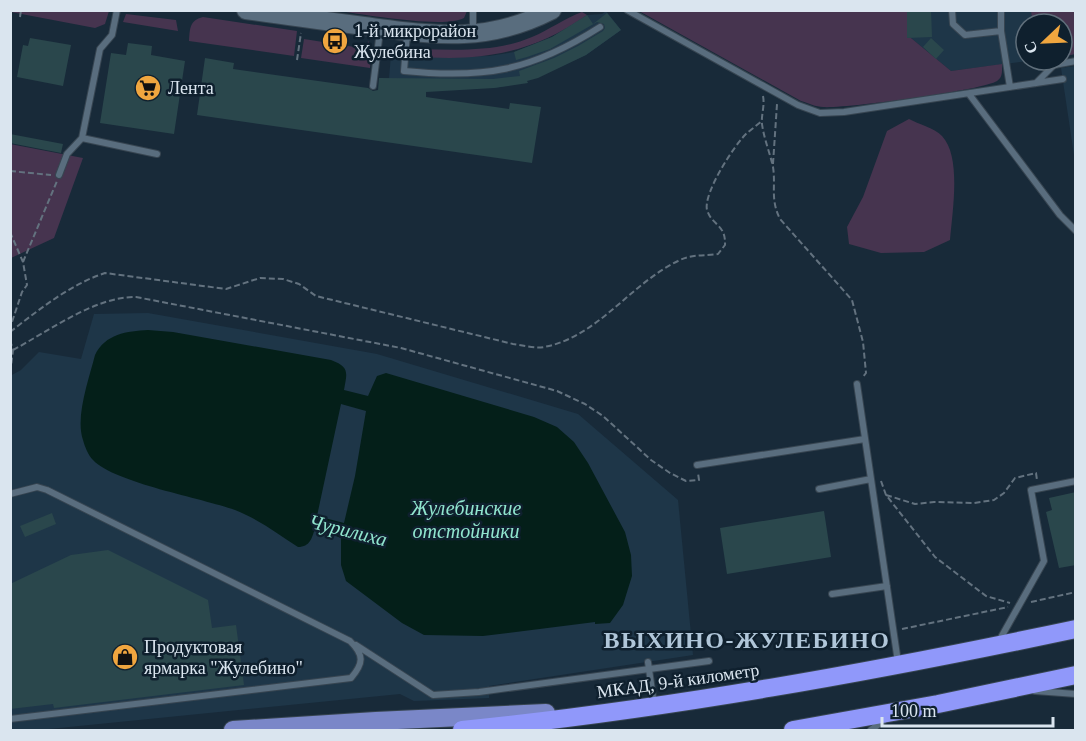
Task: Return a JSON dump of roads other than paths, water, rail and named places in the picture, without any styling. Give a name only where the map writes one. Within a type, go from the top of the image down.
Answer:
[{"type":"highway","name":"МКАД, 9-й километр","points":[[462,730],[628,710],[782,687],[898,666],[1076,629]]},
{"type":"highway","points":[[794,730],[1076,675]]},
{"type":"main road","points":[[246,10],[450,35],[473,34],[507,28],[552,10]]},
{"type":"main road","points":[[233,730],[628,710]]},
{"type":"lane","points":[[59,176],[69,150],[82,138],[100,49],[112,34],[117,10]]},
{"type":"lane","points":[[473,10],[473,34]]},
{"type":"lane","points":[[627,10],[759,85],[798,105],[820,113],[844,112],[969,94],[1063,78]]},
{"type":"lane","points":[[952,10],[953,24],[965,35],[1001,31]]},
{"type":"lane","points":[[1000,10],[1010,87]]},
{"type":"lane","points":[[407,31],[404,71],[461,73],[492,72],[518,67],[559,51],[600,27]]},
{"type":"lane","points":[[373,86],[380,28]]},
{"type":"lane","points":[[1035,83],[1053,65],[1076,61]]},
{"type":"lane","points":[[969,94],[1053,206],[1076,231]]},
{"type":"lane","points":[[82,138],[157,154]]},
{"type":"lane","points":[[857,384],[898,666]]},
{"type":"lane","points":[[697,465],[865,439]]},
{"type":"lane","points":[[819,489],[871,479]]},
{"type":"lane","points":[[996,646],[1044,561],[1031,490],[1076,481]]},
{"type":"lane","points":[[10,494],[37,487],[47,490],[350,641],[433,695],[479,693],[709,661]]},
{"type":"lane","points":[[832,594],[886,586]]},
{"type":"lane","points":[[10,719],[351,678],[358,670],[361,660],[358,649],[350,641]]},
{"type":"lane","points":[[648,662],[655,706]]},
{"type":"lane","points":[[1013,688],[1074,695]]},
{"type":"lane","points":[[871,730],[894,712]]},
{"type":"water","name":"Жулебинские отстойники","points":[[148,330],[173,332],[331,360],[341,365],[346,371],[344,390],[368,396],[377,376],[386,373],[534,417],[557,427],[574,442],[588,463],[625,532],[631,555],[632,576],[623,605],[610,623],[595,624],[595,622],[483,636],[424,635],[402,623],[346,581],[341,565],[341,538],[315,528],[308,544],[298,547],[260,522],[235,510],[139,483],[104,468],[90,456],[81,431],[86,386],[95,355],[105,342],[117,335]],"holes":[[[341,404],[366,411],[344,523],[317,516]]]},
{"type":"place","name":"1-й микрорайон Жулебина","points":[[335,41]]},
{"type":"place","name":"Лента","points":[[148,88]]},
{"type":"place","name":"Продуктовая ярмарка \"Жулебино\"","points":[[125,657]]},
{"type":"district","name":"ВЫХИНО-ЖУЛЕБИНО","points":[[747,640]]},
{"type":"water label","name":"Чурилиха","points":[[348,530]]}]
